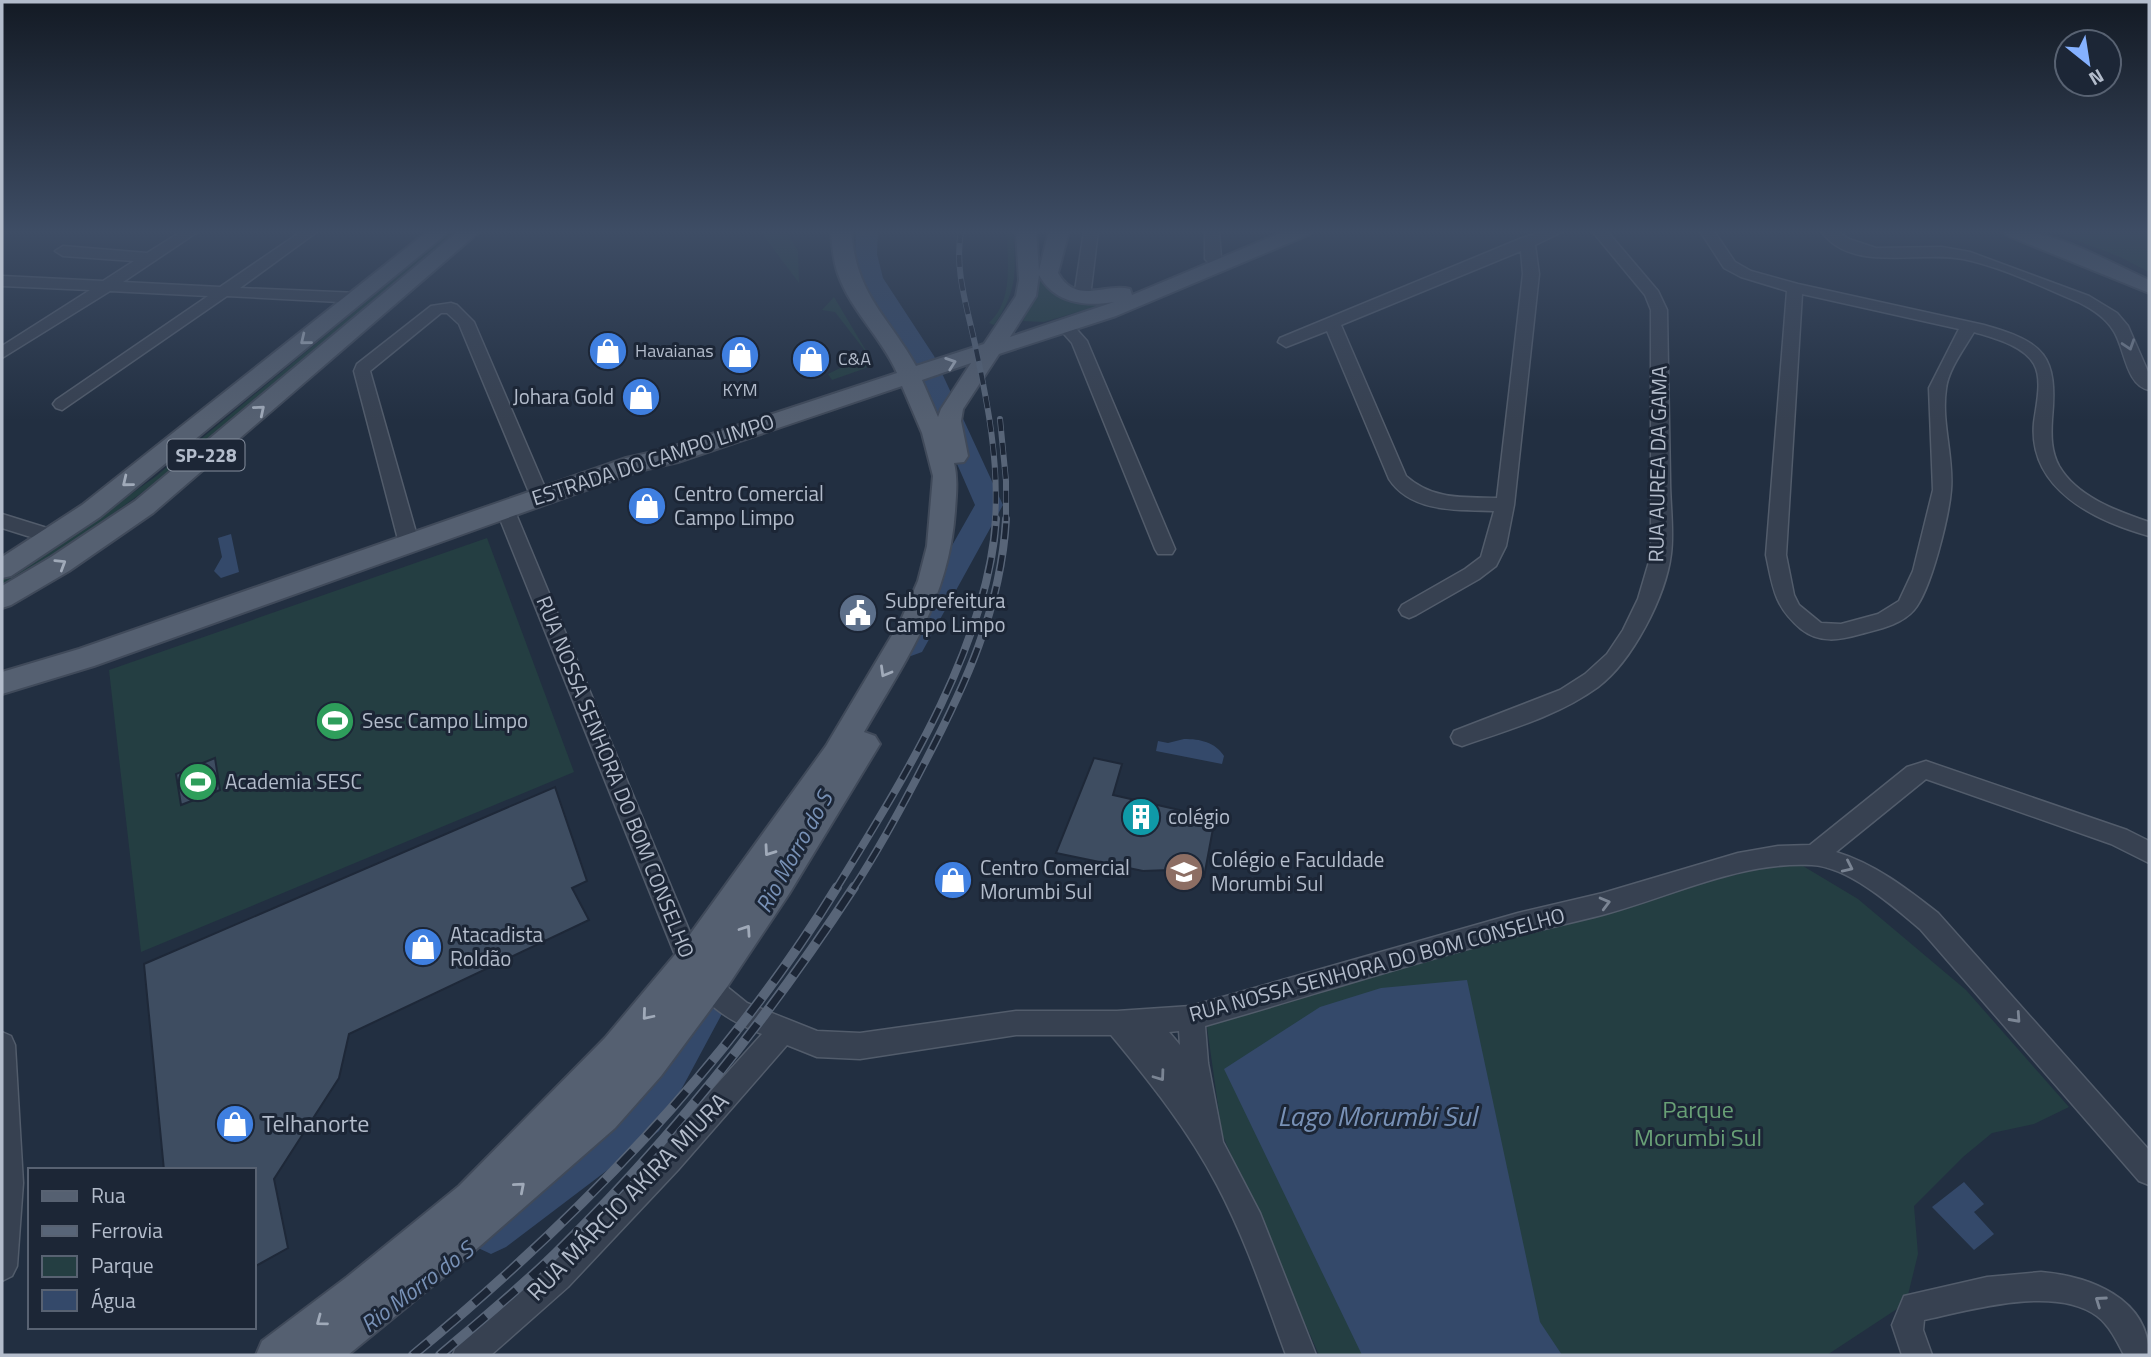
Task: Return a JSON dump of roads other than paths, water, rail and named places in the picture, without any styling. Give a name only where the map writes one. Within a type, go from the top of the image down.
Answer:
[{"type":"main road","name":"SP-228","points":[[2,569],[91,511],[362,294]]},
{"type":"main road","name":"SP-228","points":[[2,598],[60,564],[144,507],[395,294]]},
{"type":"main road","points":[[634,464],[663,449],[876,374],[885,366],[885,358],[858,294]]},
{"type":"main road","points":[[276,1355],[361,1291],[472,1199],[617,1050],[699,974],[807,838],[930,628],[948,584],[961,518],[961,489],[949,421],[958,396],[1026,294]]},
{"type":"main road","points":[[1074,294],[1098,299],[1121,294]]},
{"type":"main road","name":"ESTRADA DO CAMPO LIMPO","points":[[2,682],[84,657],[634,464],[670,456],[991,349],[1027,341],[1140,294]]},
{"type":"main road","points":[[316,1355],[500,1203],[610,1107],[661,1048],[699,974],[836,755],[914,622],[931,582],[940,545],[944,476],[934,433],[911,377],[860,299]]},
{"type":"main road","points":[[1012,318],[1020,326],[1065,326]]},
{"type":"street","points":[[2,352],[93,294]]},
{"type":"street","points":[[62,404],[220,294]]},
{"type":"street","points":[[288,294],[358,298]]},
{"type":"street","points":[[1286,342],[1402,294]]},
{"type":"street","points":[[1409,610],[1441,594],[1489,561],[1496,546],[1505,505],[1529,294]]},
{"type":"street","name":"RUA AUREA DA GAMA","points":[[1462,737],[1543,708],[1585,687],[1620,656],[1631,639],[1661,555],[1659,310],[1652,294]]},
{"type":"street","points":[[1795,294],[1776,555],[1784,595],[1793,610],[1814,628],[1833,632],[1884,620],[1906,606],[1915,592],[1923,571],[1942,490],[1937,388],[1947,364],[1969,326]]},
{"type":"street","points":[[1824,294],[1969,326],[2008,338],[2021,345],[2042,363],[2045,374],[2043,445],[2056,474],[2068,489],[2107,514],[2149,528]]},
{"type":"street","points":[[2072,294],[2099,307],[2124,329],[2139,375],[2149,385]]},
{"type":"street","points":[[409,543],[363,368],[438,309],[451,308],[466,321],[540,497]]},
{"type":"street","points":[[1332,323],[1398,479],[1410,492],[1429,502],[1505,505]]},
{"type":"street","points":[[1065,326],[1079,341],[1166,549]]},
{"type":"street","name":"RUA NOSSA SENHORA DO BOM CONSELHO","points":[[505,509],[699,974],[738,1012],[782,1031],[817,1044],[860,1046],[1016,1023],[1129,1023],[1191,1018],[1518,924],[1603,904],[1738,863],[1778,856],[1815,855],[1846,865],[1888,888],[1929,921],[2117,1131],[2149,1171]]},
{"type":"street","points":[[2,521],[53,537]]},
{"type":"street","points":[[1815,855],[1915,774],[1926,770],[2119,837],[2149,853]]},
{"type":"street","points":[[1191,1018],[1212,1149]]},
{"type":"street","points":[[1129,1023],[1200,1085]]},
{"type":"street","points":[[1129,1023],[1148,1059],[1212,1149],[1269,1268],[1301,1355]]},
{"type":"street","name":"RUA MÁRCIO AKIRA MIURA","points":[[468,1355],[558,1277],[668,1160],[782,1031]]},
{"type":"street","points":[[2,1045],[10,1147],[10,1202],[2,1266]]},
{"type":"street","points":[[1917,1355],[1907,1327],[1907,1316],[1915,1307],[2006,1290],[2068,1287],[2087,1293],[2108,1306],[2124,1324],[2140,1355]]},
{"type":"water","points":[[231,534],[239,572],[221,578],[214,571],[222,557],[218,538]]},
{"type":"water","points":[[1184,739],[1212,744],[1224,756],[1222,764],[1156,751],[1158,741],[1168,743]]},
{"type":"water","name":"Lago Morumbi Sul","points":[[1467,980],[1540,1322],[1562,1355],[1362,1355],[1224,1069],[1320,1007],[1381,988]]},
{"type":"water","points":[[1964,1182],[1984,1204],[1974,1212],[1994,1234],[1974,1250],[1932,1207]]},
{"type":"waterway","name":"Rio Morro do S","points":[[882,294],[922,356],[989,505],[911,644]]},
{"type":"waterway","name":"Rio Morro do S","points":[[491,1232],[645,1117],[712,997]]},
{"type":"railway","points":[[964,294],[992,434],[995,521]]},
{"type":"railway","points":[[1000,419],[1006,481],[1006,519]]},
{"type":"railway","points":[[836,889],[913,759],[959,664],[977,615],[989,567],[996,519]]},
{"type":"railway","points":[[853,889],[907,796],[967,676],[989,616],[997,584],[1006,519]]},
{"type":"railway","points":[[413,1355],[532,1251],[644,1139],[747,1018],[794,954],[837,887]]},
{"type":"railway","points":[[440,1355],[542,1266],[638,1168],[751,1032],[787,985],[854,887]]},
{"type":"place","name":"Havaianas","points":[[608,351]]},
{"type":"place","name":"KYM","points":[[740,355]]},
{"type":"place","name":"C&A","points":[[811,359]]},
{"type":"place","name":"Johara Gold","points":[[641,397]]},
{"type":"place","name":"Centro Comercial Campo Limpo","points":[[647,506]]},
{"type":"place","name":"Subprefeitura Campo Limpo","points":[[858,613]]},
{"type":"place","name":"Sesc Campo Limpo","points":[[335,721]]},
{"type":"place","name":"Academia SESC","points":[[198,782]]},
{"type":"place","name":"colégio","points":[[1141,817]]},
{"type":"place","name":"Colégio e Faculdade Morumbi Sul","points":[[1184,872]]},
{"type":"place","name":"Centro Comercial Morumbi Sul","points":[[953,880]]},
{"type":"place","name":"Atacadista Roldão","points":[[423,947]]},
{"type":"place","name":"Telhanorte","points":[[235,1124]]},
{"type":"park label","name":"Parque Morumbi Sul","points":[[1698,1124]]}]
